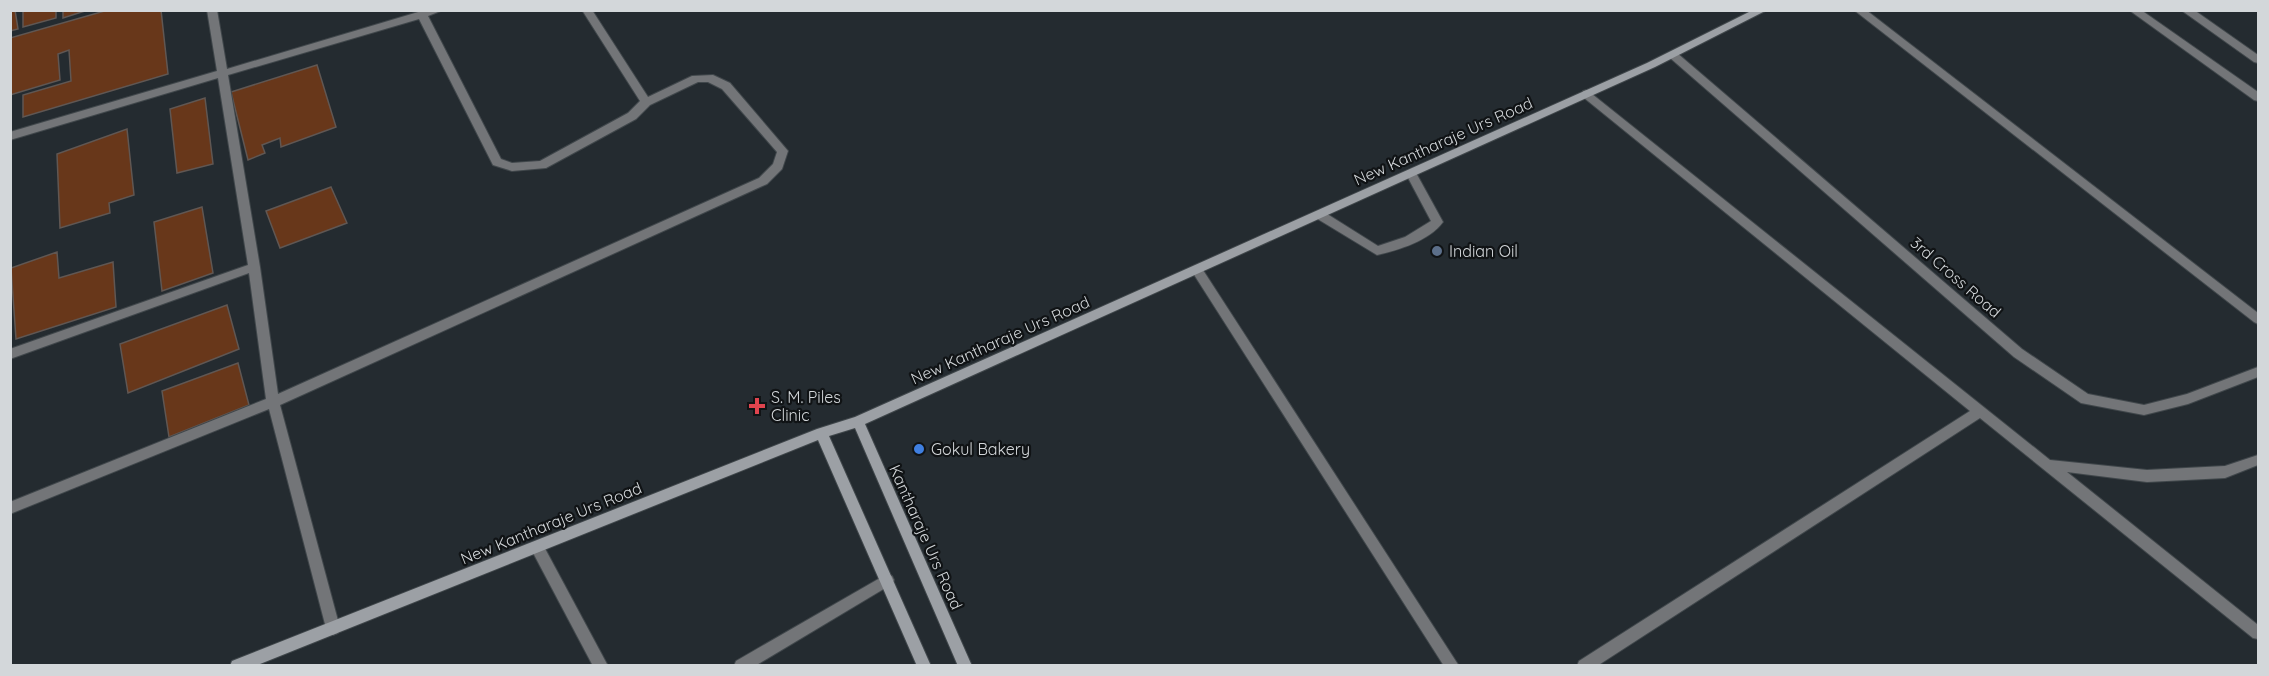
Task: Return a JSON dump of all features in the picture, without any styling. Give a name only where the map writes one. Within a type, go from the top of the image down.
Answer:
[{"type":"main road","name":"New Kantharaje Urs Road","points":[[237,666],[821,433],[858,422],[1673,55],[1762,10]]},
{"type":"main road","name":"Kantharaje Urs Road","points":[[858,422],[965,666]]},
{"type":"main road","points":[[821,433],[924,666]]},
{"type":"street","points":[[212,10],[254,267],[273,402],[333,628]]},
{"type":"street","points":[[10,136],[438,10]]},
{"type":"street","points":[[587,10],[646,102]]},
{"type":"street","points":[[1858,10],[2259,319]]},
{"type":"street","points":[[2134,10],[2259,97]]},
{"type":"street","points":[[2186,10],[2259,60]]},
{"type":"street","points":[[10,508],[273,402],[762,180],[778,166],[783,151],[726,86],[709,78],[696,79],[646,102],[632,116],[542,165],[512,167],[497,162],[422,15]]},
{"type":"street","name":"3rd Cross Road","points":[[1673,55],[2018,353],[2085,399],[2144,410],[2188,399],[2259,372]]},
{"type":"street","points":[[1587,94],[2259,633]]},
{"type":"street","points":[[1320,215],[1377,251],[1395,247],[1427,231],[1437,222],[1411,174]]},
{"type":"street","points":[[10,354],[254,267]]},
{"type":"street","points":[[1197,270],[1452,666]]},
{"type":"street","points":[[1584,666],[1980,411]]},
{"type":"street","points":[[2051,465],[2147,476],[2225,472],[2259,460]]},
{"type":"street","points":[[537,547],[602,666]]},
{"type":"street","points":[[741,666],[887,580]]},
{"type":"building","points":[[10,10],[15,10],[18,29],[10,31]]},
{"type":"building","points":[[23,10],[56,10],[56,18],[23,27]]},
{"type":"building","points":[[63,10],[88,10],[63,18]]},
{"type":"building","points":[[108,10],[161,10],[168,74],[23,117],[23,95],[71,81],[69,50],[58,54],[60,80],[10,95],[10,38]]},
{"type":"building","points":[[317,65],[336,127],[281,147],[280,138],[262,145],[265,153],[248,160],[231,92]]},
{"type":"building","points":[[205,98],[213,164],[177,173],[170,109]]},
{"type":"building","points":[[127,129],[134,195],[109,203],[110,213],[60,228],[57,154]]},
{"type":"building","points":[[331,187],[347,223],[280,248],[266,211]]},
{"type":"building","points":[[202,207],[213,273],[162,291],[154,222]]},
{"type":"building","points":[[57,252],[59,278],[113,262],[116,307],[16,339],[11,268]]},
{"type":"building","points":[[227,305],[239,349],[128,393],[120,344]]},
{"type":"building","points":[[238,363],[249,405],[169,437],[162,391]]},
{"type":"place","name":"Indian Oil","points":[[1437,251]]},
{"type":"place","name":"S. M. Piles Clinic","points":[[757,406]]},
{"type":"place","name":"Gokul Bakery","points":[[919,449]]}]
